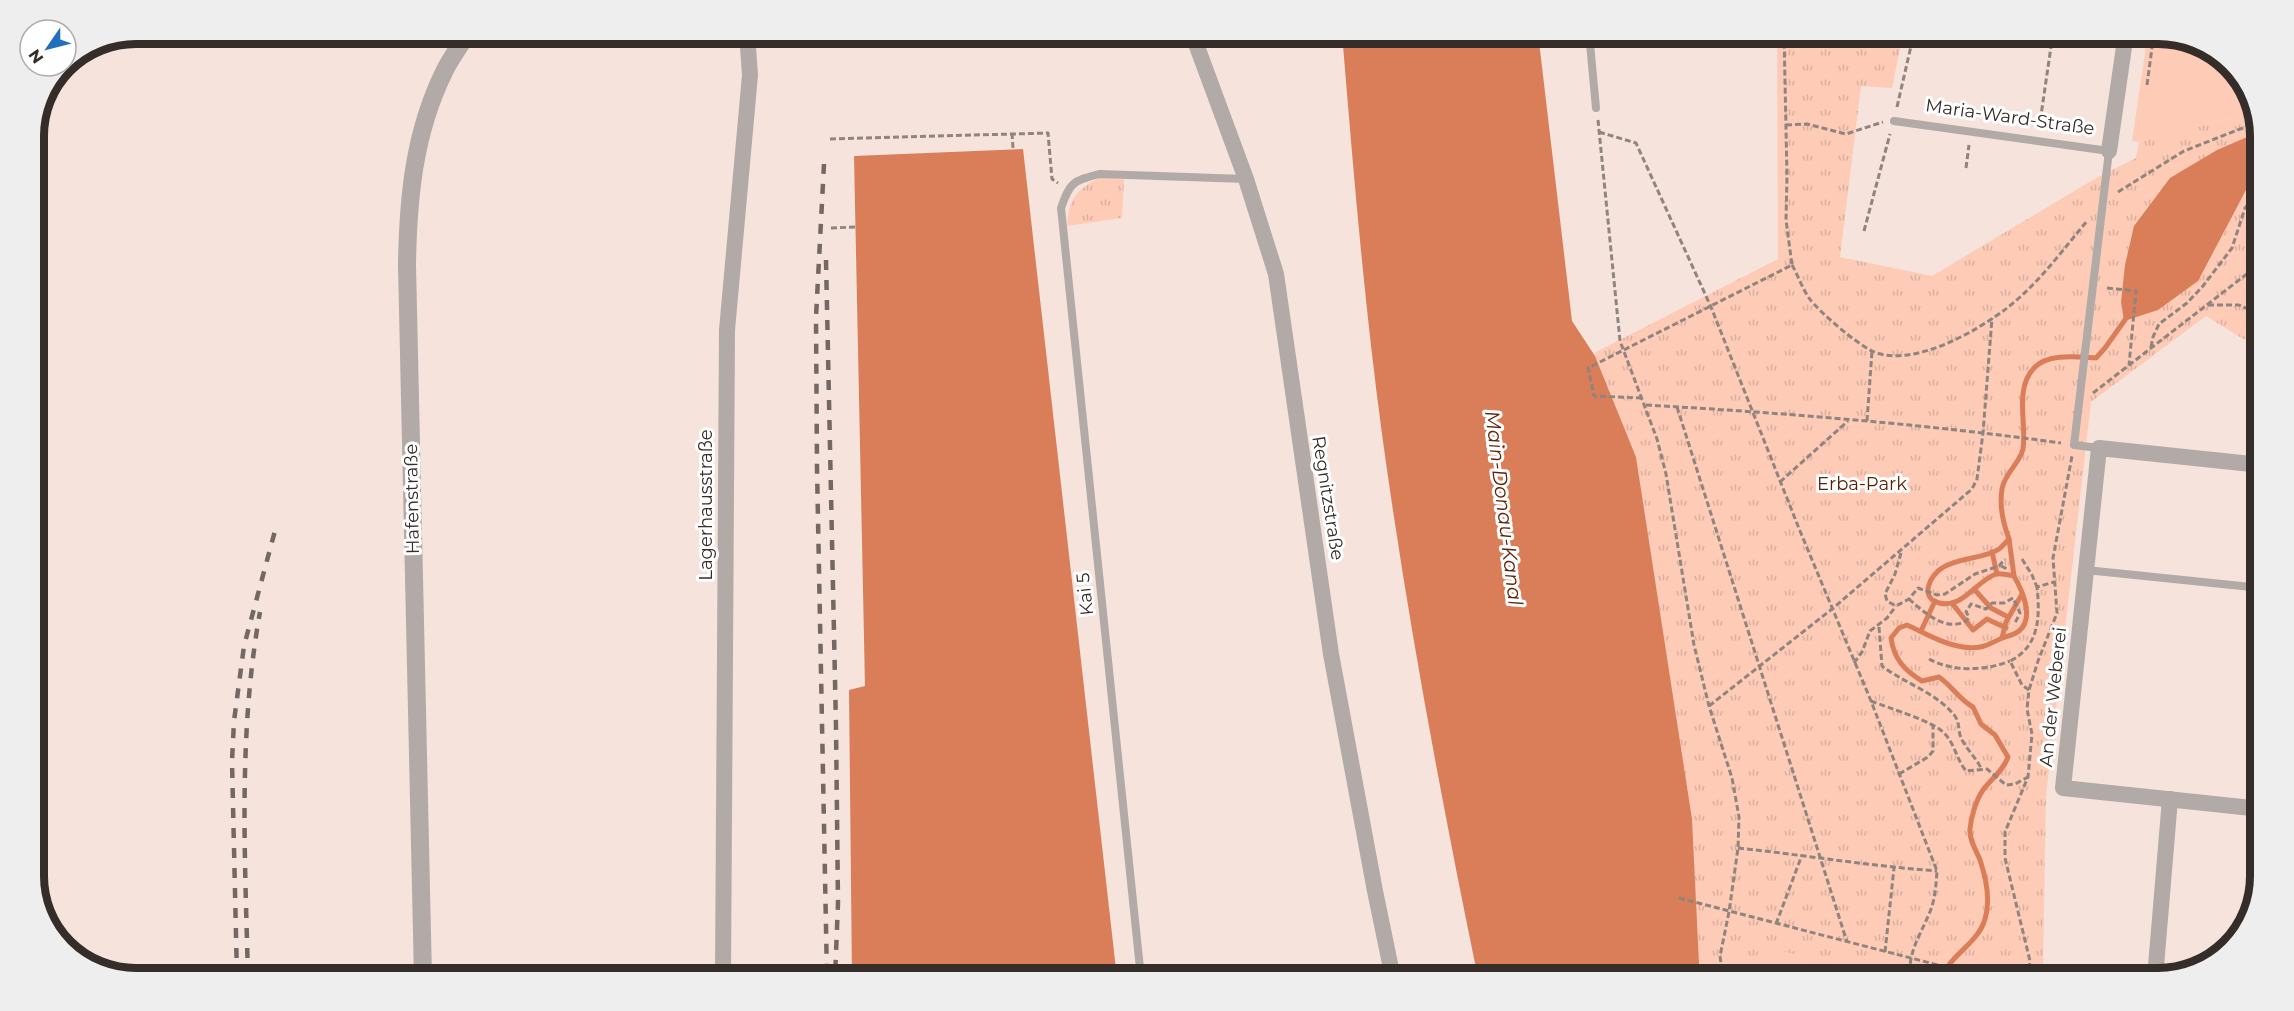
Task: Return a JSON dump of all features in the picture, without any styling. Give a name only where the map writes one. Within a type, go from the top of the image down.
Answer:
[{"type":"street","name":"Hafenstraße","points":[[423,968],[407,288],[408,212],[414,160],[428,109],[444,70],[461,44]]},
{"type":"street","name":"Lagerhausstraße","points":[[723,968],[727,330],[750,75],[748,44]]},
{"type":"street","name":"Regnitzstraße","points":[[1196,44],[1246,179],[1276,274],[1331,654],[1391,968]]},
{"type":"street","name":"Maria-Ward-Straße","points":[[2109,151],[2124,44]]},
{"type":"street","points":[[2099,448],[2250,464]]},
{"type":"street","name":"An der Weberei","points":[[2099,448],[2063,788],[2250,808]]},
{"type":"street","points":[[2156,968],[2170,799]]},
{"type":"lane","points":[[1590,44],[1596,108]]},
{"type":"lane","name":"Maria-Ward-Straße","points":[[1894,121],[2109,151]]},
{"type":"lane","points":[[2099,448],[2074,445],[2109,151]]},
{"type":"lane","points":[[1068,189],[1080,179],[1099,174],[1246,179]]},
{"type":"lane","name":"Kai 5","points":[[1068,189],[1061,207],[1140,968]]},
{"type":"lane","points":[[2086,570],[2250,587]]},
{"type":"path","points":[[1784,44],[1786,220],[1792,265],[1809,299],[1852,337],[1872,351],[1894,355],[1924,352],[1959,338],[1992,318],[2008,307],[2043,273],[2103,202],[2152,169],[2184,151],[2250,125]]},
{"type":"path","points":[[2039,128],[2051,44]]},
{"type":"path","points":[[2146,85],[2152,44]]},
{"type":"path","points":[[1596,108],[1620,341],[1646,405],[1666,474],[1694,645],[1709,706],[1732,778],[1739,816],[1738,848],[1720,957],[1722,968]]},
{"type":"path","points":[[1786,126],[1807,124],[1846,134],[1878,123],[1894,121]]},
{"type":"path","points":[[1966,168],[1971,131]]},
{"type":"path","points":[[830,139],[1048,132],[1052,179],[1068,189]]},
{"type":"path","points":[[1599,132],[1636,143],[1711,307],[1937,871],[1936,890],[1930,913],[1910,958],[1910,968]]},
{"type":"path","points":[[1012,134],[1014,148]]},
{"type":"path","points":[[2150,348],[2159,324],[2187,303],[2232,248],[2245,208],[2250,202]]},
{"type":"path","points":[[831,228],[855,227]]},
{"type":"path","points":[[1643,398],[1594,396],[1588,368],[1792,265]]},
{"type":"path","points":[[2080,403],[2250,272]]},
{"type":"path","points":[[2112,288],[2136,291],[2129,365]]},
{"type":"path","points":[[2206,305],[2238,305],[2250,310]]},
{"type":"path","points":[[1709,706],[1832,609],[1972,489],[1977,479],[1983,433],[1992,318]]},
{"type":"path","points":[[1867,422],[1872,351]]},
{"type":"path","points":[[1646,405],[1752,411],[2046,441]]},
{"type":"path","points":[[1677,407],[1847,942]]},
{"type":"path","points":[[1780,482],[1848,420]]},
{"type":"path","points":[[2029,968],[2030,961],[2005,858],[2005,832],[2015,805],[2024,792],[2028,777],[2032,734],[2027,709],[2029,690],[2057,613],[2053,558],[2074,445]]},
{"type":"path","points":[[1896,606],[1887,601],[1886,594],[1895,574],[1901,551]]},
{"type":"path","points":[[1999,566],[2005,559]]},
{"type":"path","points":[[1929,659],[1936,663],[1966,669],[1994,667],[2022,655],[2031,645],[2037,624],[2038,604],[2037,586],[2022,559]]},
{"type":"path","points":[[1854,663],[1862,652],[1870,631],[1879,627],[1896,606],[1909,599],[1918,588],[1937,595],[1945,594],[1975,574],[2002,565],[2007,569]]},
{"type":"path","points":[[2037,586],[2055,582]]},
{"type":"path","points":[[1909,599],[1929,616],[1955,624],[1967,620],[1969,617],[1966,612],[1971,604],[1986,609],[1992,603],[2004,603],[2013,598],[2020,613],[2014,625]]},
{"type":"path","points":[[1879,627],[1882,666],[1937,701],[1956,718],[1961,738],[1976,757],[1982,770]]},
{"type":"path","points":[[2010,661],[2022,685],[2029,690]]},
{"type":"path","points":[[1870,701],[1943,731],[1966,771],[1987,769],[2006,785],[2015,784],[2028,777]]},
{"type":"path","points":[[1899,774],[1928,757],[1932,751],[1933,725]]},
{"type":"path","points":[[1738,848],[1894,868],[1937,871]]},
{"type":"path","points":[[1776,924],[1802,855]]},
{"type":"path","points":[[1885,952],[1894,868]]},
{"type":"path","points":[[1679,898],[1950,968]]},
{"type":"green space","name":"Erba-Park","points":[[1777,44],[1901,44],[1892,88],[1861,86],[1840,257],[1932,276],[2096,178],[2136,158],[2139,142],[2248,114],[2250,130],[2250,343],[2206,316],[2091,402],[2046,796],[2043,968],[1700,968],[1692,819],[1636,457],[1595,356],[1596,352],[1778,259]]},
{"type":"green space","points":[[2146,44],[2176,45],[2204,56],[2231,80],[2246,106],[2248,114],[2139,142],[2132,141]]},
{"type":"green space","points":[[1100,177],[1124,179],[1122,218],[1067,226],[1075,196],[1085,186]]},
{"type":"green space","points":[[1760,945],[1834,965],[1833,968],[1754,968]]},
{"type":"water","name":"Main-Donau-Kanal","points":[[1343,44],[1539,44],[1572,321],[1595,356],[1636,457],[1692,819],[1700,968],[1476,968],[1402,571],[1376,384]]},
{"type":"water","points":[[2250,136],[2250,186],[2198,281],[2158,310],[2124,321],[2121,302],[2125,265],[2134,226],[2170,178],[2217,150]]},
{"type":"water","points":[[1023,149],[1116,968],[852,968],[849,690],[865,686],[854,156]]},
{"type":"waterway","points":[[1947,968],[1976,935],[1985,919],[1988,904],[1987,889],[1970,833],[1971,824],[1980,794],[2008,757],[1995,735],[1981,724],[1973,707],[1944,681],[1939,677],[1922,681],[1905,668],[1897,658],[1891,638],[1899,628],[1907,625],[1948,643],[1974,648],[2015,634],[2024,625],[2026,604],[2014,576],[1996,574],[1962,598],[1948,604],[1933,600],[1929,596],[1928,586],[1938,571],[1948,564],[1986,555],[2000,548],[2009,539],[2002,515],[2002,489],[2023,449],[2023,396],[2028,376],[2034,368],[2047,360],[2072,357],[2096,358],[2127,317]]},
{"type":"waterway","points":[[2009,539],[2014,576]]},
{"type":"waterway","points":[[1992,552],[1997,574]]},
{"type":"waterway","points":[[1974,589],[1991,608],[2008,617]]},
{"type":"waterway","points":[[2002,638],[2006,622],[2022,594]]},
{"type":"waterway","points":[[1921,631],[1935,601]]},
{"type":"waterway","points":[[1952,603],[1973,630],[1987,619],[2006,628]]},
{"type":"railway","points":[[824,164],[816,317],[827,968]]},
{"type":"railway","points":[[826,260],[836,727],[838,903],[835,968]]},
{"type":"railway","points":[[237,968],[232,761],[234,721],[244,646],[276,527]]},
{"type":"railway","points":[[248,968],[246,749],[248,703],[260,612]]}]
